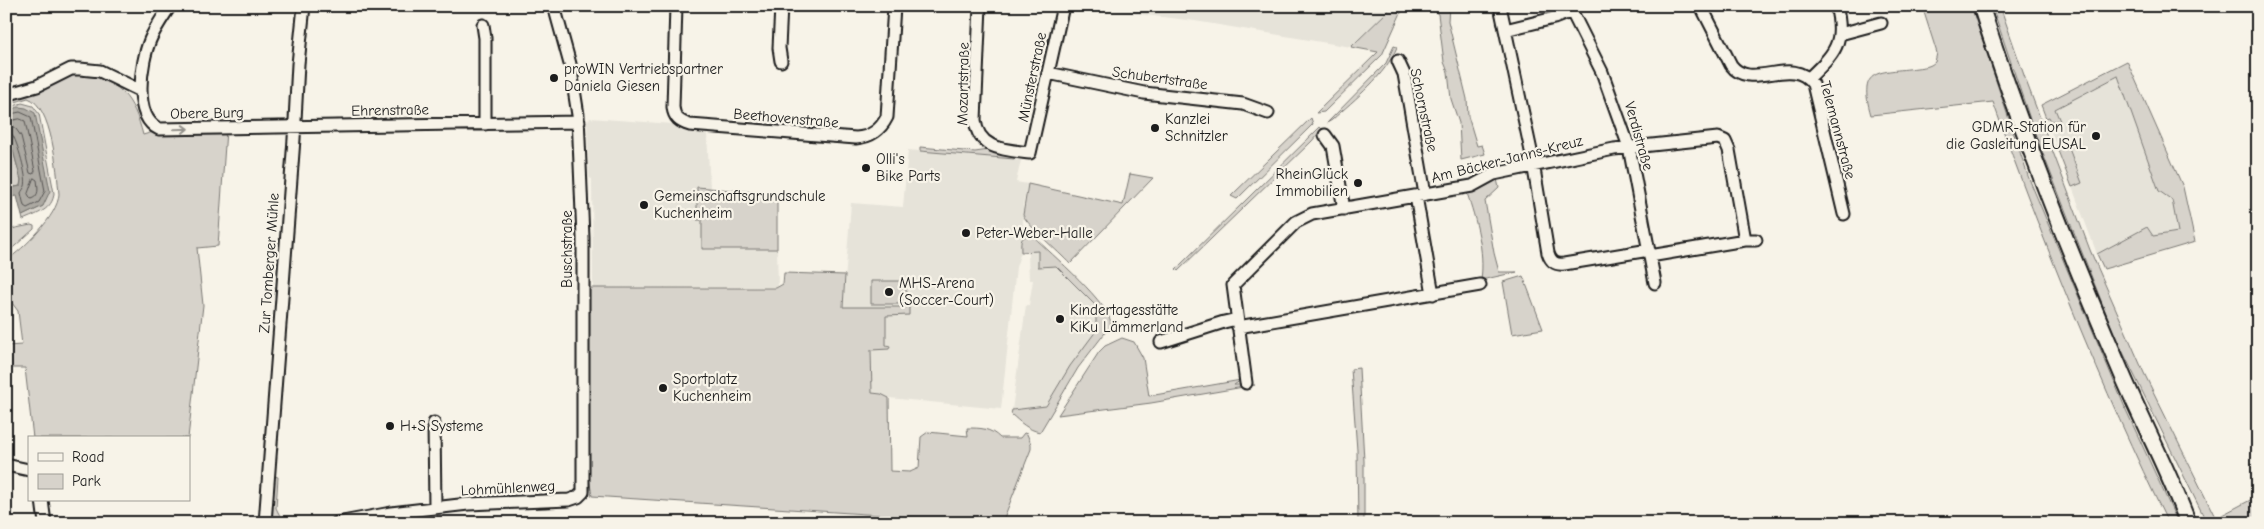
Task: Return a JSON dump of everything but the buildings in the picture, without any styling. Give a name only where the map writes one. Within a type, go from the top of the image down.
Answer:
[{"type":"main road","points":[[1981,6],[2026,141],[2072,256],[2120,370],[2173,482],[2188,523]]},
{"type":"main road","points":[[2173,482],[2198,523]]},
{"type":"street","name":"Obere Burg","points":[[170,6],[151,38],[146,54],[141,103],[147,118],[159,129],[295,126]]},
{"type":"street","name":"Zur Tomberger Mühle","points":[[266,523],[298,64],[304,6]]},
{"type":"street","name":"Buschstraße","points":[[554,6],[570,64],[579,122],[583,238],[584,484],[581,494]]},
{"type":"street","name":"Beethovenstraße","points":[[676,6],[673,107],[675,116],[681,122],[690,125],[850,138],[862,138],[874,133],[887,116],[894,6]]},
{"type":"street","points":[[781,6],[779,48],[781,60]]},
{"type":"street","name":"Mozartstraße","points":[[980,6],[975,112],[976,130],[982,140],[994,148],[1030,153]]},
{"type":"street","name":"Münsterstraße","points":[[1030,153],[1062,6]]},
{"type":"street","points":[[1500,6],[1534,166]]},
{"type":"street","points":[[1701,6],[1731,65],[1738,72],[1750,75],[1795,71],[1809,78]]},
{"type":"street","points":[[1836,6],[1840,20],[1840,34],[1881,23]]},
{"type":"street","points":[[1505,30],[1554,18],[1571,9]]},
{"type":"street","name":"Verdistraße","points":[[1571,9],[1608,86],[1629,147],[1655,283]]},
{"type":"street","points":[[483,25],[485,38],[485,124]]},
{"type":"street","name":"Telemannstraße","points":[[1840,34],[1834,51],[1809,78],[1815,89],[1844,214]]},
{"type":"street","name":"Schornstraße","points":[[1398,61],[1404,74],[1433,294]]},
{"type":"street","points":[[6,95],[36,86],[71,70],[80,69],[100,71],[141,91]]},
{"type":"street","name":"Schubertstraße","points":[[1048,73],[1138,92],[1243,104],[1268,112]]},
{"type":"street","name":"Ehrenstraße","points":[[295,126],[579,122]]},
{"type":"street","points":[[1324,135],[1332,146],[1344,209]]},
{"type":"street","name":"Am Bäcker-Janns-Kreuz","points":[[1246,383],[1232,289],[1239,278],[1301,219],[1312,214],[1475,185],[1491,175],[1534,166],[1629,147],[1714,138],[1725,141],[1729,150],[1750,240],[1564,264],[1554,263],[1548,253],[1534,166]]},
{"type":"street","points":[[1161,342],[1238,323],[1433,294],[1480,285]]},
{"type":"street","points":[[434,423],[435,508]]},
{"type":"street","points":[[6,465],[28,470]]},
{"type":"street","name":"Lohmühlenweg","points":[[337,523],[435,508],[492,502],[569,500],[581,494]]},
{"type":"street","points":[[42,502],[45,523]]},
{"type":"shaded area","points":[[1073,6],[1393,6],[1351,47],[1195,21]]},
{"type":"shaded area","points":[[2118,76],[2159,191],[2172,200],[2178,232],[2153,236],[2147,227],[2097,254],[2072,187],[2082,183],[2065,135],[2057,148],[2046,118],[2049,116],[2059,121],[2055,109]]},
{"type":"shaded area","name":"Gemeinschaftsgrundschule Kuchenheim","points":[[590,118],[673,124],[683,131],[707,133],[710,188],[697,187],[697,220],[702,220],[702,249],[777,249],[778,287],[593,288],[592,179],[589,178],[587,121]]},
{"type":"shaded area","points":[[908,150],[1021,160],[1016,182],[1028,184],[1023,205],[1023,237],[1016,267],[1001,409],[889,398],[881,394],[872,393],[871,349],[886,345],[886,316],[900,316],[843,307],[851,203],[903,207]]},
{"type":"shaded area","name":"Kindertagesstätte KiKu Lämmerland","points":[[1038,251],[1096,306],[1096,331],[1045,406],[1012,410],[1026,305],[1029,305],[1033,280],[1029,280],[1028,252]]},
{"type":"green space","points":[[1393,6],[1404,6],[1382,55],[1324,112],[1316,113],[1378,52],[1351,47]]},
{"type":"green space","points":[[1428,6],[1449,6],[1448,21],[1467,99],[1468,116],[1477,146],[1482,145],[1485,154],[1461,160],[1459,123],[1451,99],[1438,14]]},
{"type":"green space","points":[[1922,6],[1971,6],[2028,176],[2126,410],[2178,523],[2168,523],[2120,420],[2074,315],[2032,209],[1993,102],[1871,115],[1867,99],[1867,88],[1869,80],[1875,75],[1882,72],[1927,66],[1935,62],[1937,53]]},
{"type":"green space","points":[[1992,6],[2000,6],[2090,250],[2144,373],[2218,523],[2207,523],[2115,336],[2034,131]]},
{"type":"green space","points":[[1394,46],[1397,47],[1385,68],[1360,95],[1327,123],[1386,63]]},
{"type":"green space","points":[[2127,61],[2183,187],[2195,242],[2104,269],[2097,254],[2147,227],[2153,236],[2178,232],[2172,200],[2159,191],[2118,76],[2055,109],[2060,121],[2051,121],[2049,117],[2046,118],[2041,105]]},
{"type":"green space","points":[[80,74],[94,76],[115,86],[123,92],[135,111],[143,135],[153,132],[226,130],[218,246],[197,248],[203,305],[188,436],[33,436],[25,368],[6,368],[6,346],[22,345],[18,311],[6,295],[6,261],[22,248],[47,221],[57,203],[59,194],[52,140],[43,113],[36,103],[28,98],[6,105],[6,99],[65,77]]},
{"type":"green space","points":[[22,103],[33,106],[39,114],[54,193],[51,204],[23,220],[22,216],[43,206],[11,109],[6,111],[6,109]]},
{"type":"green space","points":[[1311,118],[1313,124],[1237,199],[1231,196]]},
{"type":"green space","points":[[1320,127],[1322,129],[1312,141],[1178,271],[1176,269]]},
{"type":"green space","points":[[2064,135],[2082,183],[2072,187],[2057,148]]},
{"type":"green space","points":[[7,137],[11,143],[21,180],[20,186],[6,189]]},
{"type":"green space","points":[[920,147],[975,152],[989,150],[1015,156],[1014,159],[920,151]]},
{"type":"green space","points":[[1130,174],[1153,178],[1070,264],[1037,232],[1023,215],[1028,184],[1123,205]]},
{"type":"green space","points":[[1497,179],[1499,188],[1485,201],[1494,253],[1499,272],[1517,272],[1481,280],[1481,247],[1467,193],[1480,189]]},
{"type":"green space","points":[[697,187],[777,194],[777,249],[702,249],[702,220],[697,220]]},
{"type":"green space","points":[[34,226],[34,229],[6,254],[6,237],[8,232],[11,232],[11,229]]},
{"type":"green space","points":[[1029,235],[1034,237],[1065,266],[1102,305],[1109,316],[1111,325],[1078,368],[1040,432],[1021,423],[1011,414],[1012,410],[1046,406],[1070,366],[1096,331],[1096,306],[1056,266],[1038,267],[1038,251],[1021,252],[1022,239]]},
{"type":"green space","points":[[784,273],[845,275],[843,307],[909,307],[909,315],[886,316],[886,345],[890,346],[889,349],[871,350],[872,393],[881,394],[889,398],[890,471],[910,472],[919,468],[921,437],[928,432],[968,436],[967,428],[972,428],[989,430],[1000,438],[1020,438],[1024,433],[1027,434],[1031,449],[1002,523],[592,496],[589,478],[587,288],[776,288],[783,284]]},
{"type":"green space","points":[[1523,276],[1543,329],[1512,334],[1503,282]]},
{"type":"green space","name":"MHS-Arena (Soccer-Court)","points":[[871,281],[906,281],[906,304],[871,304]]},
{"type":"green space","points":[[1122,338],[1134,342],[1143,358],[1149,396],[1241,380],[1234,385],[1255,385],[1151,403],[1058,415],[1099,352],[1105,346]]},
{"type":"green space","points":[[1359,368],[1364,461],[1364,523],[1358,523],[1357,450],[1351,369]]},
{"type":"green space","points":[[274,476],[278,477],[276,508],[281,518],[294,523],[271,523]]},
{"type":"green space","points":[[2258,496],[2258,523],[2226,523],[2222,515]]},
{"type":"water","points":[[19,107],[26,108],[35,113],[50,191],[43,206],[22,216],[17,196],[6,198],[6,189],[20,186],[21,180],[11,143],[6,137],[6,111]]},
{"type":"place","name":"proWIN Vertriebspartner Daniela Giesen","points":[[554,78]]},
{"type":"place","name":"Kanzlei Schnitzler","points":[[1155,128]]},
{"type":"place","name":"GDMR-Station für die Gasleitung EUSAL","points":[[2096,136]]},
{"type":"place","name":"Olli's Bike Parts","points":[[866,168]]},
{"type":"place","name":"RheinGlück Immobilien","points":[[1358,183]]},
{"type":"place","name":"Gemeinschaftsgrundschule Kuchenheim","points":[[644,205]]},
{"type":"place","name":"Peter-Weber-Halle","points":[[966,233]]},
{"type":"place","name":"MHS-Arena (Soccer-Court)","points":[[889,292]]},
{"type":"place","name":"Kindertagesstätte KiKu Lämmerland","points":[[1060,319]]},
{"type":"place","name":"Sportplatz Kuchenheim","points":[[663,388]]},
{"type":"place","name":"H+S Systeme","points":[[390,426]]}]
